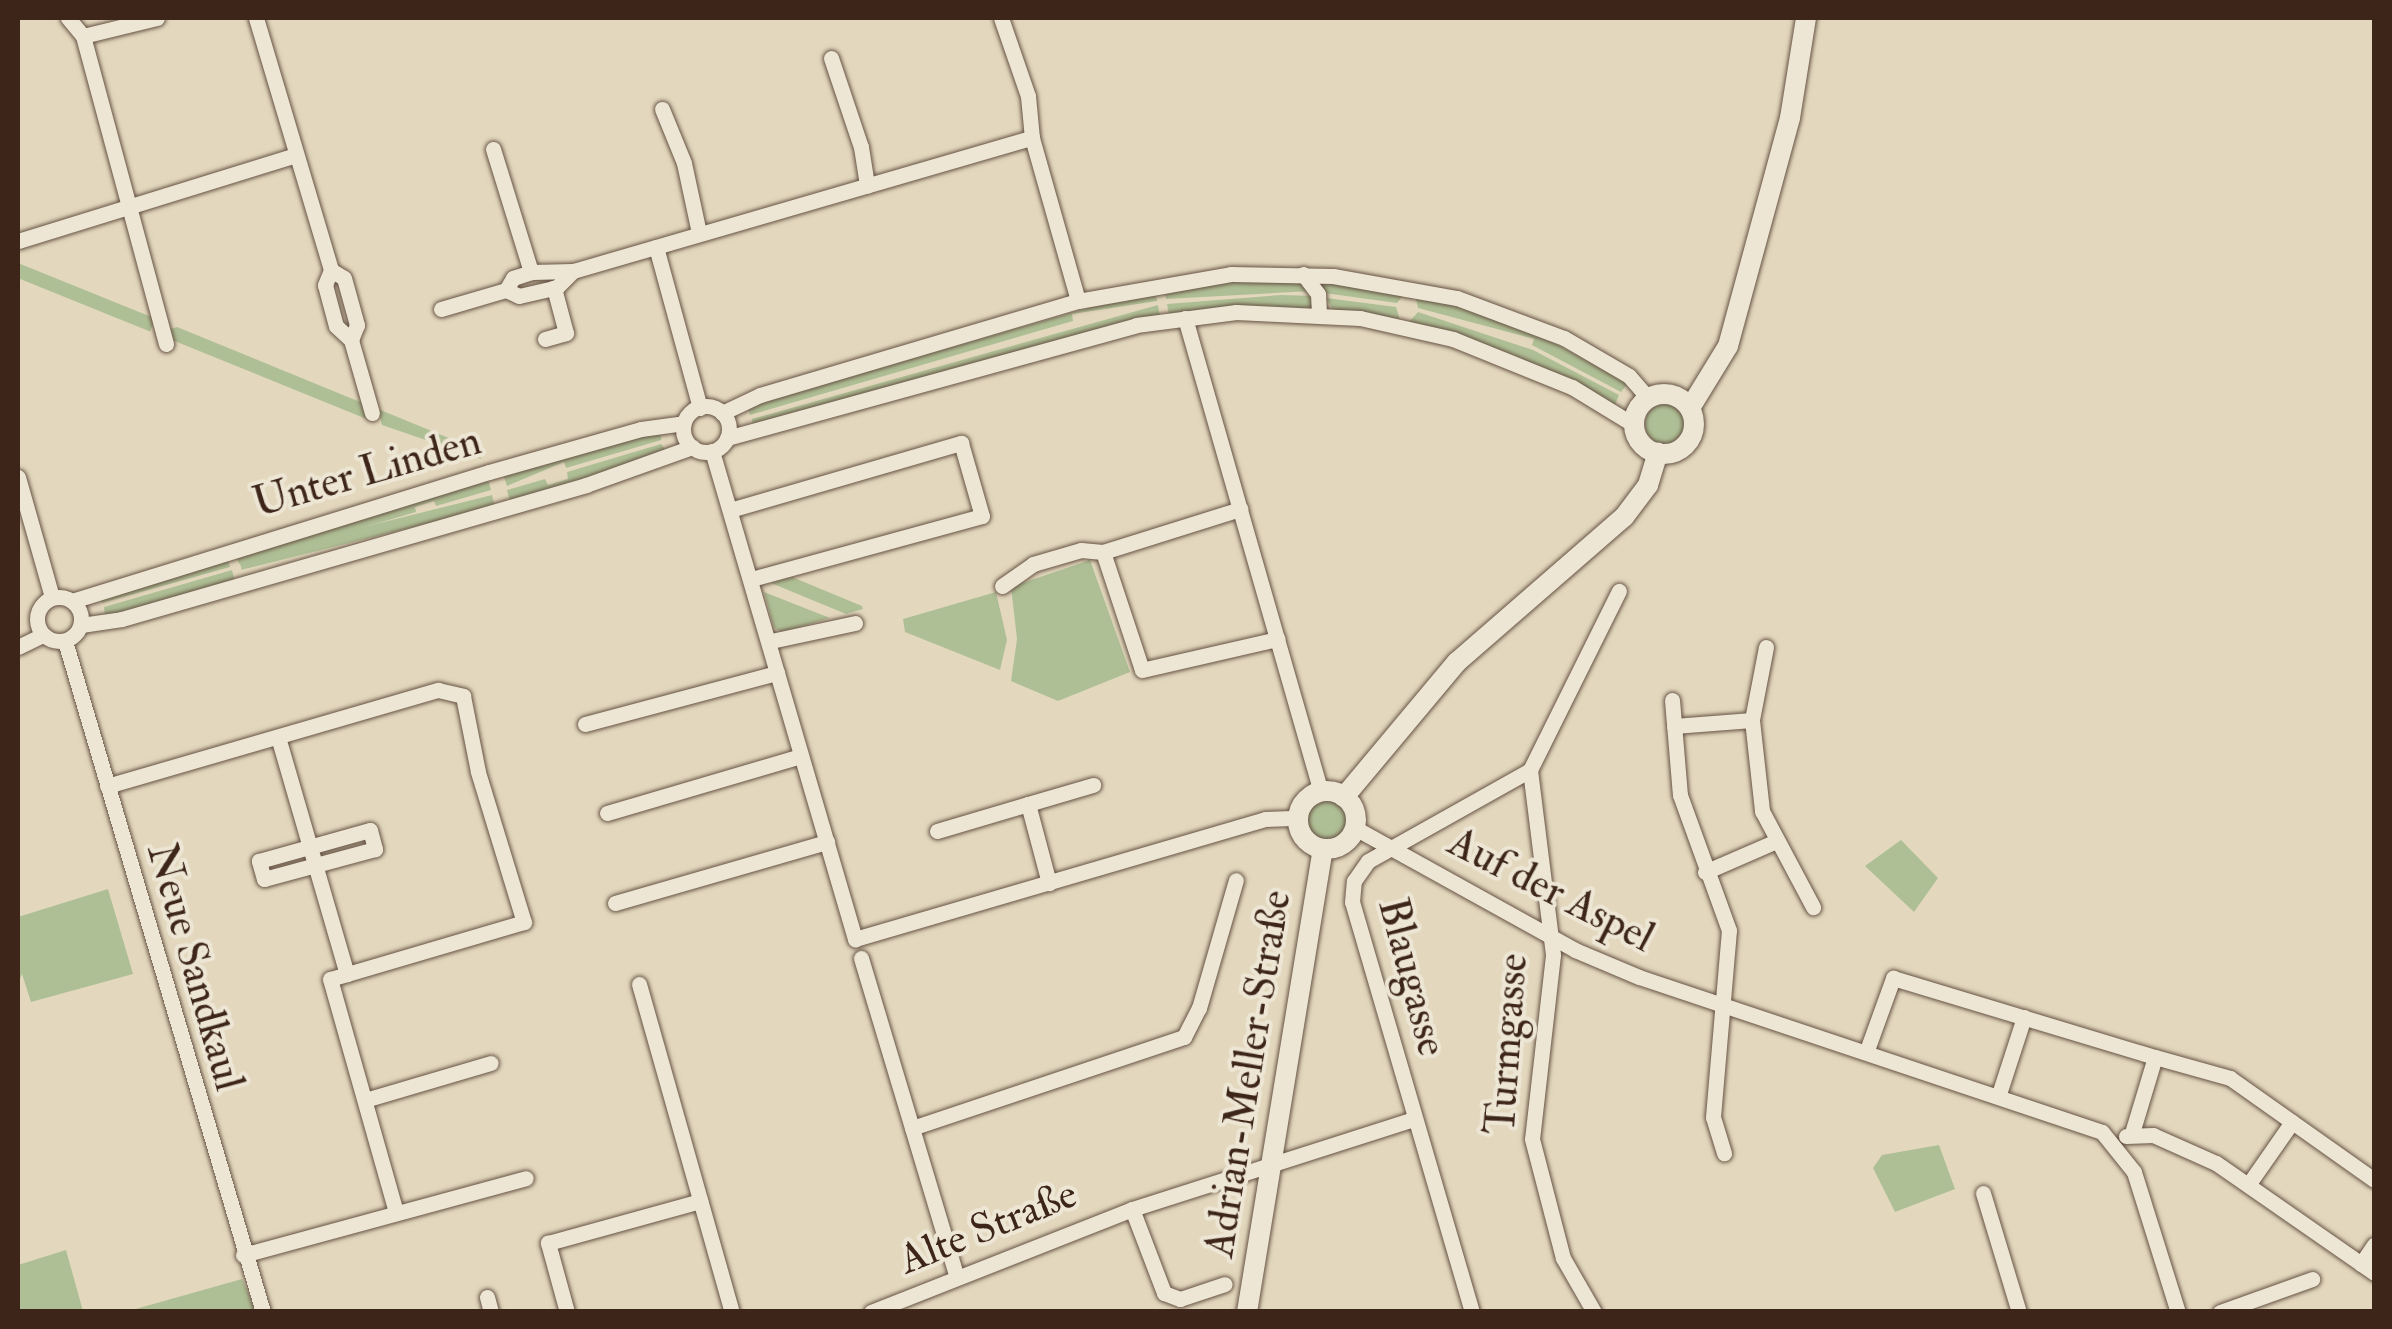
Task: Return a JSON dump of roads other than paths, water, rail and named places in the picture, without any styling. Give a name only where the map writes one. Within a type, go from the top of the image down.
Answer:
[{"type":"street","points":[[68,18],[83,36],[166,344]]},
{"type":"street","points":[[83,36],[157,18]]},
{"type":"street","points":[[256,18],[330,270],[344,278],[357,324],[352,340],[372,412]]},
{"type":"street","points":[[1001,18],[1028,96],[1032,138],[1078,301]]},
{"type":"street","points":[[712,452],[728,438],[1136,325],[1185,318],[1319,314],[1403,326],[1496,353],[1634,425],[1643,445],[1658,453],[1677,451],[1690,440],[1690,408],[1728,346],[1790,118],[1806,24]]},
{"type":"street","points":[[831,58],[861,147],[867,186]]},
{"type":"street","points":[[662,108],[684,164],[699,233]]},
{"type":"street","points":[[506,290],[513,278],[531,272],[573,271],[1032,138]]},
{"type":"street","points":[[493,148],[531,272]]},
{"type":"street","points":[[18,242],[296,155]]},
{"type":"street","points":[[656,248],[700,408]]},
{"type":"street","points":[[441,309],[506,290],[519,296],[554,288],[573,271]]},
{"type":"street","points":[[700,408],[722,413],[760,394],[1078,301],[1186,278],[1303,274],[1410,287],[1521,321],[1629,376],[1648,398]]},
{"type":"street","points":[[1303,274],[1318,294],[1319,314]]},
{"type":"street","points":[[554,288],[566,332]]},
{"type":"street","points":[[1185,318],[1320,792]]},
{"type":"street","points":[[544,339],[585,328]]},
{"type":"street","points":[[1648,398],[1674,395],[1690,408]]},
{"type":"street","points":[[1634,425],[1648,398]]},
{"type":"street","points":[[700,408],[684,424],[692,448],[712,452]]},
{"type":"street","points":[[722,413],[728,438]]},
{"type":"street","name":"Unter Linden","points":[[72,601],[454,483],[641,429],[684,424]]},
{"type":"street","points":[[730,510],[961,443],[982,516],[751,579]]},
{"type":"street","name":"Unter Linden","points":[[81,625],[122,619],[586,485],[692,448]]},
{"type":"street","points":[[712,452],[771,641],[855,938],[1265,819],[1298,818]]},
{"type":"street","points":[[1344,796],[1457,662],[1624,517],[1648,485],[1658,453]]},
{"type":"street","points":[[18,477],[52,598]]},
{"type":"street","points":[[1002,586],[1033,564],[1081,550],[1102,552],[1240,509]]},
{"type":"street","points":[[1102,552],[1142,670],[1277,639]]},
{"type":"street","points":[[1530,770],[1619,590]]},
{"type":"street","points":[[18,647],[43,634],[65,641],[81,625],[72,601],[52,598]]},
{"type":"street","points":[[18,614],[37,613],[52,598]]},
{"type":"street","points":[[37,613],[43,634]]},
{"type":"street","points":[[771,641],[834,622],[855,623]]},
{"type":"street","name":"Neue Sandkaul","points":[[65,641],[263,1312]]},
{"type":"street","points":[[1766,647],[1752,720],[1762,811],[1774,842],[1813,906]]},
{"type":"street","points":[[584,724],[777,673]]},
{"type":"street","points":[[106,786],[438,690],[463,696],[478,772],[524,922],[330,979],[396,1212]]},
{"type":"street","points":[[1672,700],[1680,795],[1729,930],[1713,1117],[1724,1153]]},
{"type":"street","points":[[1674,726],[1752,720]]},
{"type":"street","points":[[278,737],[347,974]]},
{"type":"street","points":[[607,814],[802,756]]},
{"type":"street","name":"Blaugasse","points":[[1472,1312],[1352,902],[1358,872],[1391,848],[1530,770]]},
{"type":"street","name":"Turmgasse","points":[[1530,770],[1553,955],[1532,1139],[1564,1258],[1594,1312]]},
{"type":"street","points":[[937,831],[1093,785]]},
{"type":"street","points":[[1320,792],[1344,796],[1354,810],[1355,828],[1341,845],[1323,849],[1303,837],[1298,818],[1304,801],[1320,792]]},
{"type":"street","points":[[1028,804],[1050,883]]},
{"type":"street","name":"Auf der Aspel","points":[[1355,828],[1549,935],[1639,976],[2088,1124],[2113,1142]]},
{"type":"street","points":[[370,830],[375,849],[264,879],[259,861],[310,847],[370,830]]},
{"type":"street","points":[[615,902],[827,842]]},
{"type":"street","points":[[1705,872],[1774,842]]},
{"type":"street","name":"Adrian-Meller-Straße","points":[[1247,1312],[1323,849]]},
{"type":"street","points":[[912,1128],[1184,1037],[1200,1008],[1236,880]]},
{"type":"street","points":[[860,958],[957,1277]]},
{"type":"street","points":[[1867,1050],[1893,978],[2230,1078],[2374,1180]]},
{"type":"street","points":[[639,984],[732,1312]]},
{"type":"street","points":[[1999,1094],[2024,1017]]},
{"type":"street","points":[[2132,1133],[2155,1056]]},
{"type":"street","points":[[365,1100],[491,1062]]},
{"type":"street","name":"Alte Straße","points":[[870,1312],[1132,1209],[1414,1119]]},
{"type":"street","points":[[2248,1185],[2292,1122]]},
{"type":"street","points":[[2178,1312],[2134,1172],[2113,1142],[2132,1133],[2194,1151],[2368,1269],[2374,1245]]},
{"type":"street","points":[[243,1254],[526,1178]]},
{"type":"street","points":[[1983,1194],[2018,1312]]},
{"type":"street","points":[[566,1312],[548,1243],[700,1201]]},
{"type":"street","name":"Alte Straße","points":[[1132,1209],[1164,1293],[1180,1299],[1225,1284]]},
{"type":"street","points":[[2220,1312],[2312,1279]]}]
